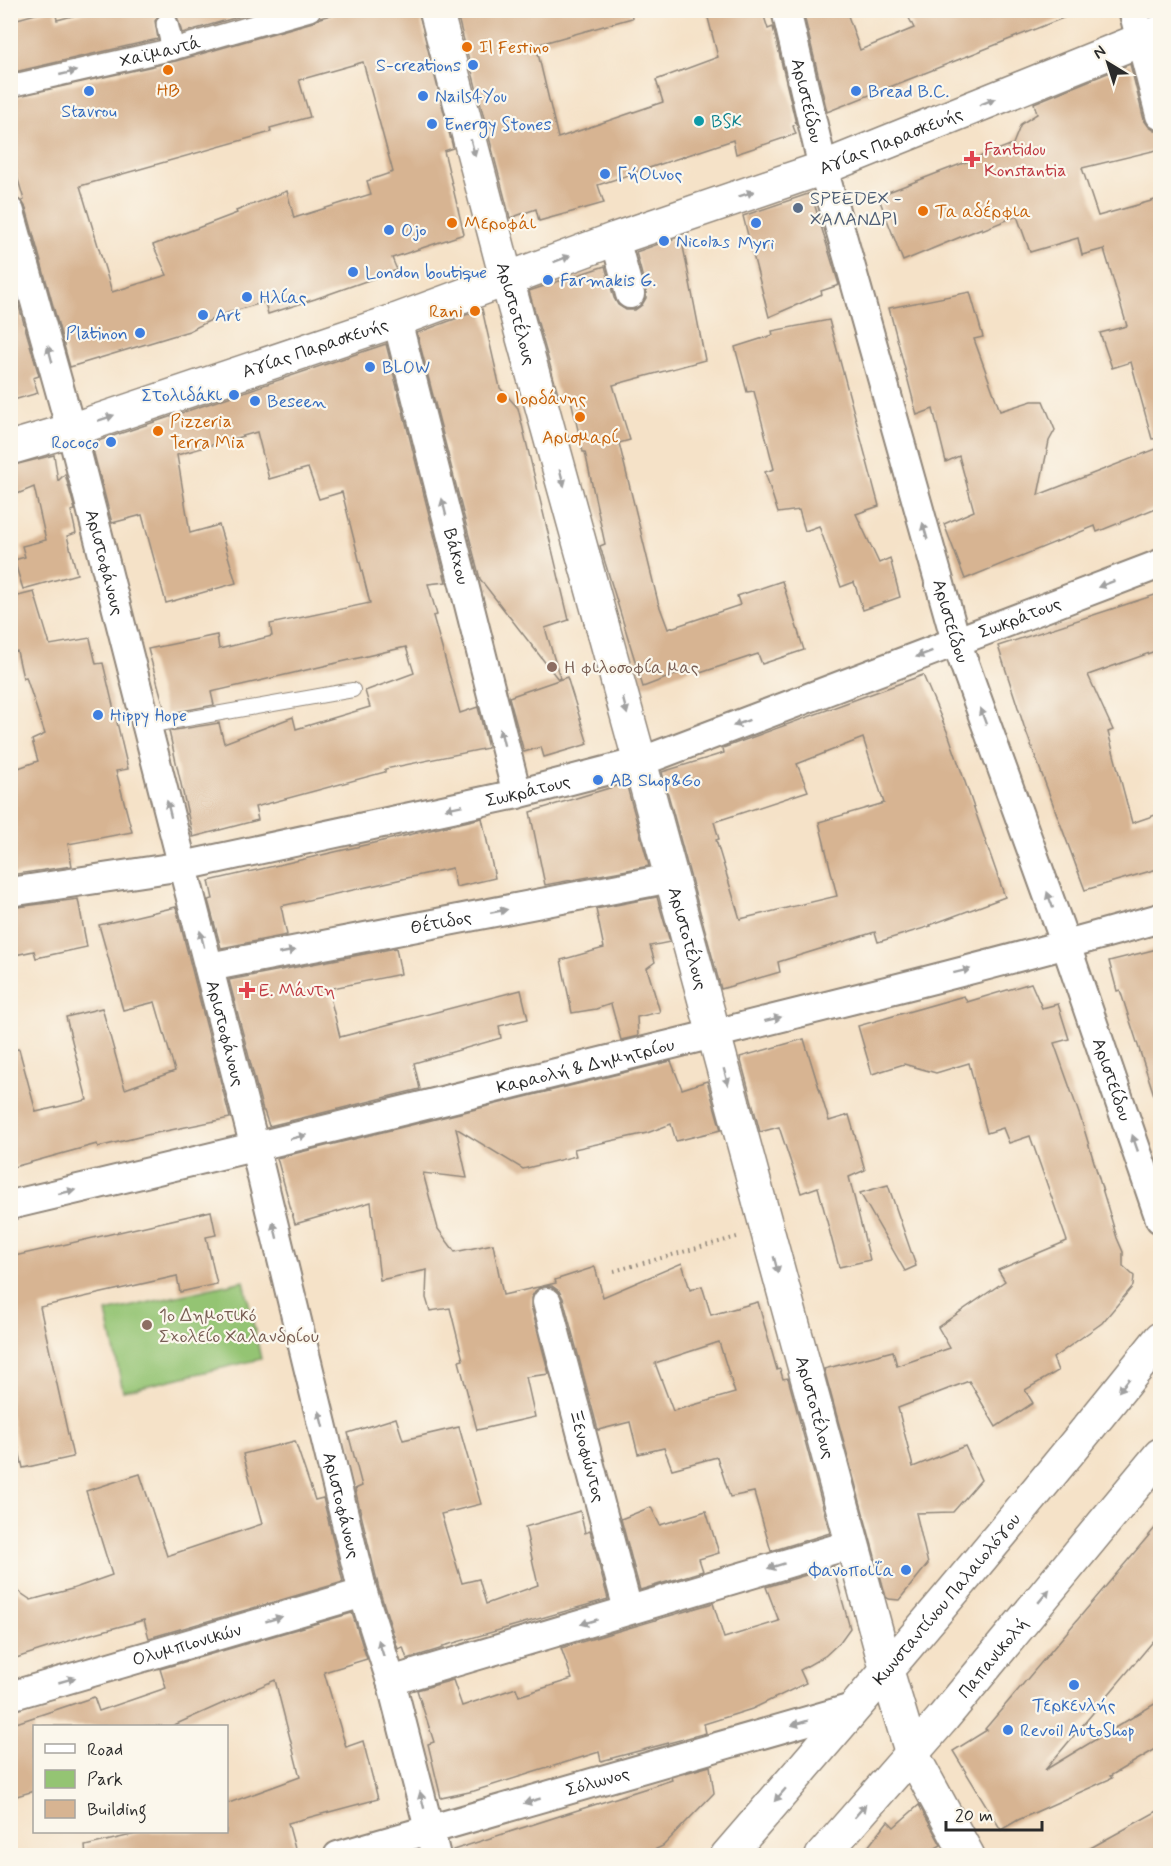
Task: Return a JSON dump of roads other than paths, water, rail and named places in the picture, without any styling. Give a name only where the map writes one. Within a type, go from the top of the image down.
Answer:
[{"type":"street","name":"Χαϊμαντά","points":[[10,86],[173,49],[310,10]]},
{"type":"street","name":"Αριστοτέλους","points":[[436,10],[507,280],[886,1671],[912,1754],[968,1856]]},
{"type":"street","name":"Αριστείδου","points":[[786,10],[823,168],[956,641],[1066,945],[1161,1219]]},
{"type":"street","points":[[167,24],[173,49]]},
{"type":"street","points":[[1145,28],[1161,115]]},
{"type":"street","name":"Αγίας Παρασκευής","points":[[10,448],[71,430],[397,320],[615,239],[823,168],[1145,28]]},
{"type":"street","name":"Αριστοφάνους","points":[[10,212],[71,430],[209,967],[363,1593],[391,1681],[433,1843]]},
{"type":"street","points":[[615,239],[630,294]]},
{"type":"street","name":"Βάκχου","points":[[397,320],[517,794]]},
{"type":"street","name":"Σωκράτους","points":[[10,892],[183,866],[517,794],[640,762],[1161,564]]},
{"type":"street","name":"Θέτιδος","points":[[209,967],[671,878]]},
{"type":"street","name":"Καραολή & Δημητρίου","points":[[10,1205],[255,1148],[714,1034],[1066,945],[1161,918]]},
{"type":"street","name":"Ξενοφώντος","points":[[547,1302],[628,1611]]},
{"type":"street","name":"Κωνσταντίνου Παλαιολόγου","points":[[727,1856],[856,1707],[1161,1339]]},
{"type":"street","name":"Παπανικολή","points":[[822,1856],[912,1754],[1161,1455]]},
{"type":"street","points":[[391,1681],[852,1544]]},
{"type":"street","name":"Ολυμπιονικών","points":[[10,1696],[363,1593]]},
{"type":"street","name":"Σόλωνος","points":[[338,1856],[433,1843],[856,1707]]},
{"type":"lane","points":[[147,726],[353,690]]},
{"type":"place","name":"Il Festino","points":[[467,47]]},
{"type":"place","name":"S-creations","points":[[473,65]]},
{"type":"place","name":"HB","points":[[168,70]]},
{"type":"place","name":"Stavrou","points":[[89,91]]},
{"type":"place","name":"Bread B.C.","points":[[856,91]]},
{"type":"place","name":"Nails4You","points":[[423,96]]},
{"type":"place","name":"BSK","points":[[699,121]]},
{"type":"place","name":"Energy Stones","points":[[432,124]]},
{"type":"place","name":"Fantidou Konstantia","points":[[972,159]]},
{"type":"place","name":"ΓήΟινος","points":[[605,174]]},
{"type":"place","name":"SPEEDEX - ΧΑΛΑΝΔΡΙ","points":[[798,208]]},
{"type":"place","name":"Τα αδέρφια","points":[[923,211]]},
{"type":"place","name":"Μεροφάι","points":[[452,223]]},
{"type":"place","name":"Myri","points":[[756,223]]},
{"type":"place","name":"Ojo","points":[[389,230]]},
{"type":"place","name":"Nicolas","points":[[664,241]]},
{"type":"place","name":"London boutique","points":[[353,272]]},
{"type":"place","name":"Farmakis G.","points":[[548,280]]},
{"type":"place","name":"Ηλίας","points":[[247,297]]},
{"type":"place","name":"Rani","points":[[475,311]]},
{"type":"place","name":"Art","points":[[203,315]]},
{"type":"place","name":"Platinon","points":[[140,333]]},
{"type":"place","name":"BLOW","points":[[370,367]]},
{"type":"place","name":"Στολιδάκι","points":[[234,395]]},
{"type":"place","name":"Ιορδάνης","points":[[502,398]]},
{"type":"place","name":"Beseen","points":[[255,401]]},
{"type":"place","name":"Αρισμαρί","points":[[580,417]]},
{"type":"place","name":"Pizzeria Terra Mia","points":[[158,431]]},
{"type":"place","name":"Rococo","points":[[111,442]]},
{"type":"place","name":"Η φιλοσοφία μας","points":[[552,667]]},
{"type":"place","name":"Hippy Hope","points":[[98,715]]},
{"type":"place","name":"ΑΒ Shop&Go","points":[[598,780]]},
{"type":"place","name":"Ε. Μάντη","points":[[247,990]]},
{"type":"place","name":"1ο Δημοτικό Σχολείο Χαλανδρίου","points":[[147,1325]]},
{"type":"place","name":"Φανοποιΐα","points":[[906,1570]]},
{"type":"place","name":"Τερκενλής","points":[[1074,1685]]},
{"type":"place","name":"Revoil AutoShop","points":[[1008,1730]]}]
